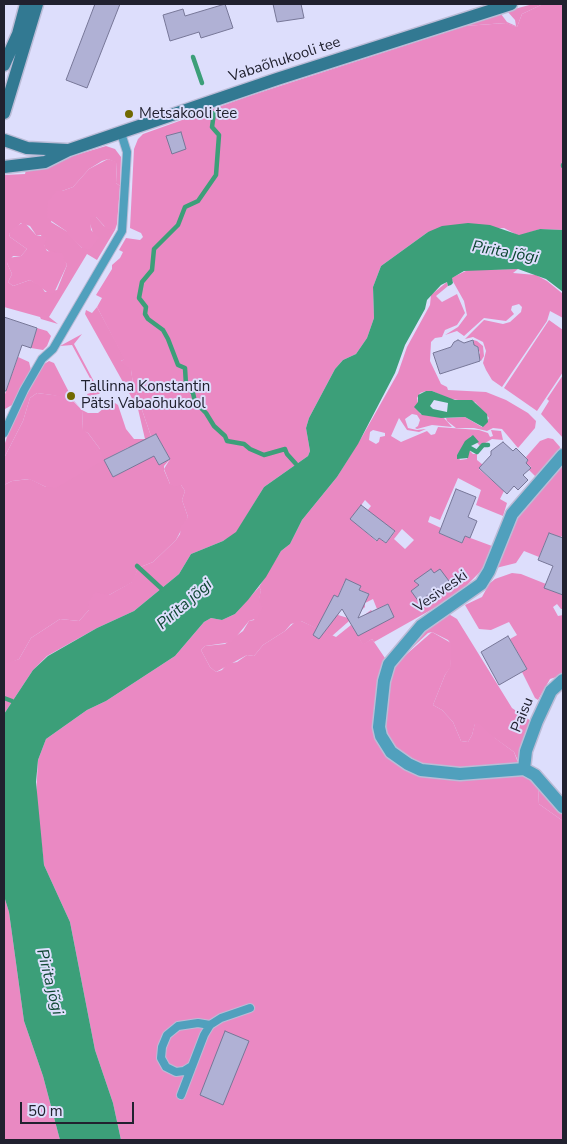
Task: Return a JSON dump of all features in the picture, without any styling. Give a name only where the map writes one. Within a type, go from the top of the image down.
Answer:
[{"type":"street","points":[[4,65],[18,34],[26,4]]},
{"type":"street","points":[[4,113],[37,4]]},
{"type":"street","name":"Vabaõhukooli tee","points":[[4,167],[34,165],[70,150],[277,79],[511,4]]},
{"type":"street","name":"Vabaõhukooli tee","points":[[4,140],[25,148],[70,150]]},
{"type":"street","name":"Vesiveski","points":[[524,769],[448,774],[421,770],[397,759],[386,745],[379,727],[384,681],[389,664],[421,626],[481,584],[512,514],[563,455]]},
{"type":"street","name":"Paisu","points":[[524,769],[526,751],[537,721],[551,691],[563,680]]},
{"type":"street","points":[[524,769],[535,775],[563,807]]},
{"type":"lane","points":[[4,433],[24,390],[42,359],[53,349],[122,231],[127,152],[121,133]]},
{"type":"lane","points":[[181,1095],[210,1025],[221,1018],[250,1008]]},
{"type":"lane","points":[[192,1066],[184,1071],[176,1072],[166,1067],[161,1058],[162,1047],[167,1035],[178,1026],[198,1023],[210,1025]]},
{"type":"shaded area","points":[[533,4],[543,4],[522,14],[517,27],[505,23],[465,26],[501,14],[507,22],[516,26],[515,20],[507,11]]},
{"type":"shaded area","points":[[543,4],[563,4],[563,230],[540,229],[519,236],[504,228],[428,232],[381,266],[373,287],[374,318],[367,338],[356,354],[343,360],[335,369],[309,418],[306,428],[310,451],[308,456],[264,487],[236,533],[223,541],[191,554],[179,574],[134,611],[97,628],[47,656],[33,670],[4,714],[4,664],[19,659],[31,638],[60,619],[79,621],[89,610],[88,602],[95,592],[109,595],[132,582],[138,568],[153,562],[176,540],[180,534],[181,526],[188,517],[182,500],[185,491],[181,485],[174,487],[170,484],[164,469],[170,459],[156,434],[151,436],[133,384],[131,370],[120,362],[124,359],[97,307],[102,298],[96,295],[112,269],[112,265],[120,258],[123,252],[119,250],[126,238],[140,240],[143,237],[141,233],[130,228],[134,149],[138,139],[143,134],[249,96],[465,26],[506,23],[517,27],[522,14]]},
{"type":"shaded area","points":[[106,146],[115,149],[121,157],[120,186],[116,183],[117,163],[108,159],[89,169],[73,187],[62,191],[51,222],[66,231],[82,248],[93,233],[89,221],[90,217],[96,217],[104,226],[115,230],[97,260],[87,254],[49,317],[58,324],[4,307],[4,175],[25,174],[26,170]],"holes":[[[21,223],[30,226],[36,235],[41,235],[45,248],[51,253],[56,253],[67,265],[57,290],[45,292],[41,286],[30,280],[13,286],[8,282],[12,274],[7,263],[13,256],[21,256],[27,249],[10,237],[9,234]]]},
{"type":"shaded area","points":[[108,159],[117,162],[116,183],[120,186],[117,224],[115,230],[107,229],[96,217],[90,217],[91,230],[99,238],[90,250],[82,248],[66,231],[47,218],[48,201],[56,191],[73,187],[89,169]]},
{"type":"shaded area","points":[[24,222],[36,235],[46,237],[44,244],[47,251],[62,253],[67,265],[54,293],[50,294],[30,280],[13,286],[8,282],[12,274],[7,263],[8,258],[21,256],[27,249],[10,237],[9,234],[13,228]]},
{"type":"shaded area","points":[[518,269],[513,273],[536,275],[563,294],[563,318],[550,311],[547,321],[502,387],[492,380],[483,363],[486,351],[483,342],[473,337],[465,339],[484,320],[503,324],[510,322],[521,312],[522,307],[519,304],[512,306],[511,310],[514,314],[506,321],[484,318],[464,336],[457,331],[445,335],[458,327],[467,315],[464,301],[451,278],[468,270]]},
{"type":"shaded area","points":[[447,282],[448,286],[436,296],[442,302],[457,294],[465,313],[457,325],[445,330],[442,337],[435,338],[431,342],[430,361],[441,384],[447,387],[448,390],[486,392],[506,400],[528,413],[536,421],[535,428],[518,448],[502,429],[493,428],[487,431],[474,428],[456,428],[447,421],[446,418],[465,417],[482,427],[489,418],[475,402],[450,399],[432,391],[426,391],[420,393],[417,398],[420,414],[444,418],[452,427],[432,425],[417,429],[415,428],[420,420],[417,415],[412,414],[405,419],[408,428],[417,430],[426,429],[419,432],[407,430],[399,418],[391,436],[401,442],[427,431],[431,435],[435,434],[438,427],[479,430],[488,433],[490,437],[493,436],[491,430],[501,431],[503,440],[492,439],[480,446],[471,436],[457,455],[460,460],[467,459],[469,450],[473,454],[477,454],[477,460],[483,465],[479,469],[504,491],[500,499],[507,503],[503,516],[476,505],[481,490],[458,478],[440,520],[430,516],[428,522],[441,528],[439,533],[462,543],[465,536],[492,546],[482,570],[466,586],[468,589],[374,642],[372,639],[363,645],[351,625],[371,610],[382,623],[388,620],[386,616],[392,613],[388,604],[377,609],[373,599],[365,603],[365,607],[332,636],[301,621],[291,624],[285,631],[263,645],[254,656],[247,655],[216,672],[210,667],[201,650],[205,646],[225,644],[243,631],[249,621],[254,620],[261,590],[259,587],[281,551],[290,544],[302,520],[337,477],[363,435],[398,373],[407,347],[430,305],[431,295]],"holes":[[[373,430],[385,433],[385,436],[380,437],[379,442],[376,444],[369,440],[370,432]],[[365,500],[371,506],[367,511],[395,532],[386,543],[379,538],[376,541],[351,519]],[[402,529],[414,540],[405,549],[394,539]],[[344,583],[369,594],[365,603],[348,618],[338,615],[343,602],[337,599]]]},
{"type":"shaded area","points":[[97,307],[125,359],[121,361],[131,369],[133,384],[151,436],[145,440],[159,465],[170,459],[164,466],[164,470],[170,484],[181,485],[185,491],[182,500],[188,517],[176,540],[153,562],[138,568],[133,582],[109,595],[89,610],[79,621],[60,619],[31,638],[19,659],[4,664],[4,485],[12,481],[30,479],[46,487],[100,449],[88,433],[83,431],[82,410],[88,413],[98,413],[110,403],[115,403],[118,405],[126,429],[134,439],[145,439],[138,409],[85,314],[86,310],[92,313]],"holes":[[[129,447],[138,464],[113,477],[104,460]]]},
{"type":"shaded area","points":[[549,320],[563,330],[563,372],[537,411],[504,388]]},
{"type":"shaded area","points":[[37,328],[47,331],[51,336],[43,350],[31,348]]},
{"type":"shaded area","points":[[82,334],[74,344],[99,391],[108,384],[99,394],[88,396],[87,394],[97,391],[72,345],[60,346]]},
{"type":"shaded area","points":[[473,340],[483,346],[484,356],[481,361],[478,356],[480,353],[478,347],[474,345]]},
{"type":"shaded area","points":[[18,357],[29,362],[31,370],[12,405],[5,409],[4,397]]},
{"type":"shaded area","points":[[49,361],[54,363],[73,400],[79,406],[71,399],[37,393],[30,398],[23,421],[4,458],[4,446],[13,419],[44,364]]},
{"type":"shaded area","points":[[563,375],[563,438],[541,414],[549,401],[547,399]]},
{"type":"shaded area","points":[[37,393],[71,399],[82,410],[83,430],[88,433],[100,449],[104,460],[56,488],[46,487],[29,479],[12,481],[4,485],[4,458],[23,421],[30,398]]},
{"type":"shaded area","points":[[548,438],[553,439],[560,447],[559,451],[537,478],[529,470],[531,467],[526,463],[528,460],[526,457],[540,441]]},
{"type":"shaded area","points":[[563,464],[563,536],[560,537],[549,533],[539,557],[524,551],[516,563],[496,568],[516,517]]},
{"type":"shaded area","points":[[512,573],[521,574],[546,584],[545,588],[563,595],[563,609],[557,604],[553,607],[558,616],[563,615],[563,675],[550,679],[538,700],[535,698],[522,672],[527,669],[510,639],[517,635],[509,622],[491,630],[479,629],[465,605],[482,597],[489,584],[495,579]]},
{"type":"shaded area","points":[[259,587],[261,590],[259,601],[263,607],[258,618],[249,621],[232,642],[205,646],[201,650],[210,667],[216,672],[222,670],[227,664],[237,662],[247,655],[254,656],[263,645],[285,631],[296,621],[301,621],[336,637],[351,625],[363,644],[372,639],[387,661],[401,659],[432,632],[451,643],[450,668],[445,675],[433,705],[442,710],[453,722],[461,741],[468,742],[475,723],[480,724],[514,752],[517,760],[538,787],[539,804],[563,821],[563,1140],[121,1140],[113,1103],[95,1050],[70,922],[44,865],[36,798],[38,760],[46,739],[87,710],[106,701],[175,656],[204,622],[211,618],[222,620],[235,614]]},
{"type":"shaded area","points":[[447,613],[457,619],[512,708],[531,721],[519,763],[514,752],[475,724],[468,742],[461,741],[453,722],[442,710],[433,705],[450,667],[451,644],[448,640],[432,632],[428,633],[399,660],[425,628]]},
{"type":"shaded area","points":[[538,787],[563,812],[563,821],[539,804]]},
{"type":"shaded area","points":[[4,896],[9,912],[24,1021],[43,1076],[60,1140],[4,1140]]},
{"type":"water","name":"Pirita jõgi","points":[[468,223],[490,225],[519,235],[540,229],[563,230],[563,292],[546,279],[518,269],[464,271],[452,278],[453,283],[451,285],[448,286],[447,282],[441,285],[427,300],[425,309],[405,345],[395,373],[358,444],[337,477],[302,520],[290,544],[281,551],[266,577],[248,600],[235,614],[222,620],[211,618],[204,622],[175,656],[106,701],[87,710],[46,739],[38,760],[36,782],[44,865],[70,922],[95,1050],[113,1103],[121,1140],[60,1140],[43,1076],[24,1021],[9,912],[4,896],[4,714],[33,670],[48,656],[97,628],[134,611],[179,574],[191,554],[223,541],[236,532],[264,487],[308,456],[310,451],[306,428],[309,418],[335,369],[343,360],[356,354],[367,338],[374,318],[373,287],[381,266],[428,232],[442,226]]},
{"type":"water","points":[[426,391],[432,391],[455,400],[472,400],[487,414],[488,422],[483,427],[465,417],[441,418],[422,415],[414,407],[418,402],[418,395]],"holes":[[[434,400],[448,403],[447,412],[433,409],[430,406]]]},
{"type":"water","points":[[473,435],[479,442],[471,446],[468,458],[457,459],[457,455],[465,441]]},
{"type":"building","points":[[95,4],[120,4],[87,88],[66,80]]},
{"type":"building","points":[[225,4],[233,28],[201,38],[199,32],[170,41],[163,15],[183,9],[185,16]]},
{"type":"building","points":[[273,4],[301,4],[304,18],[277,22]]},
{"type":"building","points":[[181,132],[186,149],[172,154],[166,136]]},
{"type":"building","points":[[4,317],[37,328],[31,348],[22,345],[6,391],[4,391]]},
{"type":"building","points":[[458,340],[464,343],[473,340],[474,345],[478,347],[480,361],[440,374],[433,353],[451,347]]},
{"type":"building","points":[[156,434],[170,459],[159,465],[154,456],[113,477],[104,460]]},
{"type":"building","points":[[503,442],[513,451],[516,448],[528,460],[526,463],[531,468],[523,475],[528,480],[518,490],[514,486],[507,494],[479,468],[491,455],[491,451]]},
{"type":"building","points":[[456,489],[476,497],[468,517],[477,521],[470,538],[465,536],[462,543],[439,533]]},
{"type":"building","points":[[361,505],[395,531],[386,543],[379,538],[377,541],[350,519]]},
{"type":"building","points":[[549,533],[563,538],[563,595],[544,588],[553,566],[538,560]]},
{"type":"building","points":[[431,569],[434,573],[440,569],[452,585],[441,593],[437,588],[419,602],[411,591],[419,585],[414,581]]},
{"type":"building","points":[[346,579],[361,586],[359,590],[369,594],[358,618],[388,604],[394,617],[358,636],[342,609],[319,639],[313,635],[334,595],[338,597]]},
{"type":"building","points":[[508,636],[527,669],[499,685],[481,652]]},
{"type":"building","points":[[225,1031],[249,1041],[223,1105],[200,1095]]},
{"type":"waterway","points":[[193,57],[202,83]]},
{"type":"waterway","points":[[214,113],[212,127],[219,135],[216,175],[198,201],[185,207],[178,225],[154,249],[152,270],[142,282],[139,298],[146,307],[145,314],[148,319],[163,330],[178,365],[185,368],[186,385],[193,393],[195,402],[206,413],[214,426],[225,436],[227,441],[244,444],[264,455],[285,449],[296,464]]},
{"type":"waterway","points":[[470,448],[477,452],[483,445],[488,445]]},
{"type":"waterway","points":[[137,566],[162,589]]},
{"type":"waterway","points":[[4,698],[12,701]]},
{"type":"place","name":"Metsakooli tee","points":[[129,114]]},
{"type":"place","name":"Tallinna Konstantin Pätsi Vabaõhukool","points":[[71,396]]}]
